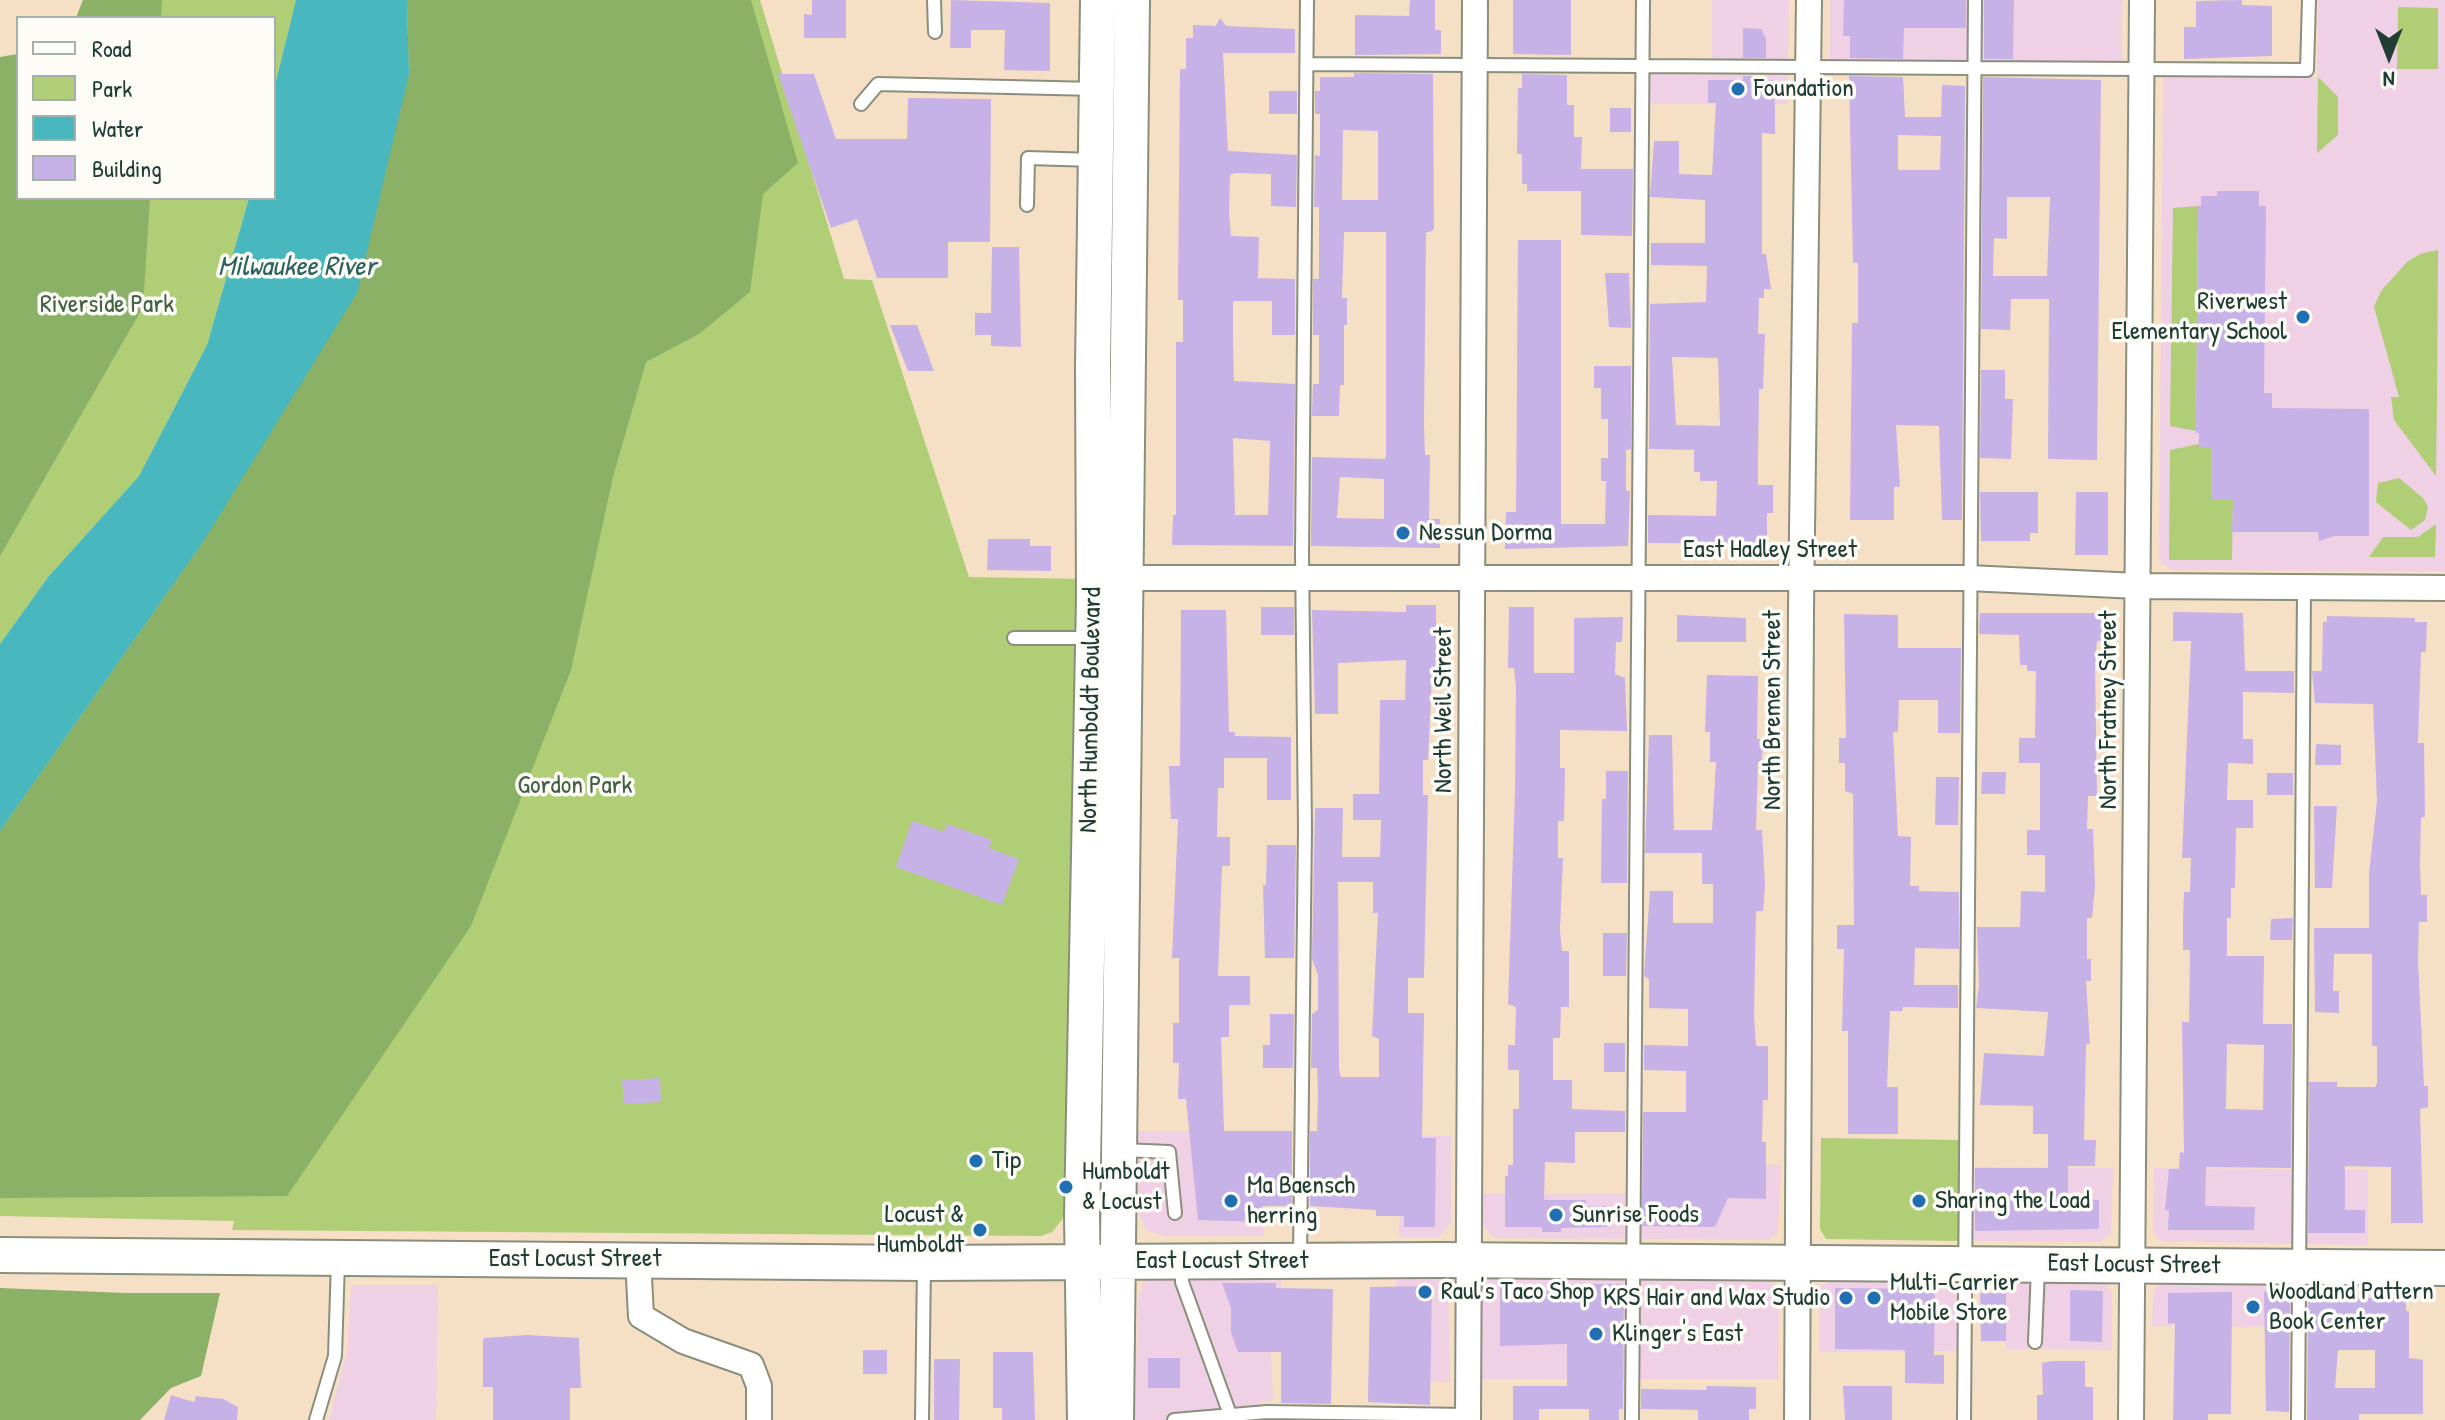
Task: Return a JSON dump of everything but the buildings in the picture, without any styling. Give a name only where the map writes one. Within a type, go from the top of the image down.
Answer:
[{"type":"main road","name":"North Humboldt Boulevard","points":[[1085,1420],[1082,1262],[1108,638],[1114,160],[1114,90],[1098,0]]},
{"type":"main road","points":[[1114,90],[1132,0]]},
{"type":"main road","points":[[1108,638],[1122,1150],[1116,1420]]},
{"type":"main road","name":"East Locust Street","points":[[0,1255],[924,1263],[1633,1261],[2445,1268]]},
{"type":"street","name":"North Weil Street","points":[[1468,1418],[1475,0]]},
{"type":"street","name":"North Bremen Street","points":[[1797,1420],[1801,577],[1809,0]]},
{"type":"street","name":"North Fratney Street","points":[[2131,1420],[2142,0]]},
{"type":"street","name":"East Hadley Street","points":[[1109,578],[1968,578],[2138,586],[2445,588]]},
{"type":"street","points":[[638,1259],[641,1316],[683,1341],[751,1365],[759,1386],[759,1420]]},
{"type":"lane","points":[[934,0],[935,32]]},
{"type":"lane","points":[[1300,1260],[1305,829],[1302,578],[1307,0]]},
{"type":"lane","points":[[1632,1420],[1636,578],[1643,0]]},
{"type":"lane","points":[[1964,1420],[1968,578],[1975,0]]},
{"type":"lane","points":[[1307,64],[2307,70],[2309,0]]},
{"type":"lane","points":[[861,104],[878,84],[1114,90]]},
{"type":"lane","points":[[1027,205],[1028,158],[1114,160]]},
{"type":"lane","points":[[2298,1420],[2304,588]]},
{"type":"lane","points":[[1014,638],[1108,638]]},
{"type":"lane","points":[[1122,1150],[1169,1152],[1175,1213]]},
{"type":"lane","points":[[316,1420],[335,1356],[338,1258]]},
{"type":"lane","points":[[1182,1261],[1182,1282],[1232,1419]]},
{"type":"lane","points":[[922,1420],[924,1263]]},
{"type":"lane","points":[[2035,1342],[2038,1264]]},
{"type":"lane","points":[[1174,1420],[1232,1419],[1267,1412],[1468,1418]]},
{"type":"shaded area","points":[[1712,0],[1789,0],[1788,60],[1712,59]]},
{"type":"shaded area","points":[[1830,0],[1969,0],[1969,61],[1830,61]]},
{"type":"shaded area","points":[[1982,0],[2122,0],[2122,63],[1982,62]]},
{"type":"shaded area","name":"Riverwest Elementary School","points":[[2318,0],[2445,0],[2445,571],[2171,570],[2161,563],[2159,557],[2163,77],[2317,77]]},
{"type":"shaded area","points":[[1650,74],[1788,75],[1788,104],[1650,104]]},
{"type":"shaded area","points":[[1134,1131],[1266,1131],[1264,1236],[1165,1236],[1147,1231],[1139,1215]]},
{"type":"shaded area","points":[[1400,1135],[1451,1136],[1451,1223],[1439,1237],[1399,1237]]},
{"type":"shaded area","points":[[1641,1164],[1781,1165],[1778,1233],[1768,1240],[1640,1239]]},
{"type":"shaded area","points":[[1974,1167],[2113,1168],[2111,1234],[2101,1242],[1974,1241]]},
{"type":"shaded area","points":[[2154,1168],[2292,1169],[2292,1244],[2161,1241],[2153,1231]]},
{"type":"shaded area","points":[[2308,1170],[2368,1170],[2368,1245],[2307,1244]]},
{"type":"shaded area","points":[[1482,1194],[1626,1194],[1626,1239],[1494,1238],[1482,1224]]},
{"type":"shaded area","points":[[1396,1275],[1442,1276],[1448,1280],[1450,1382],[1396,1381]]},
{"type":"shaded area","points":[[1496,1275],[1626,1277],[1626,1379],[1481,1379],[1482,1289],[1488,1278]]},
{"type":"shaded area","points":[[1151,1277],[1281,1278],[1279,1352],[1271,1352],[1273,1401],[1259,1401],[1265,1420],[1135,1420],[1138,1299],[1143,1283]]},
{"type":"shaded area","points":[[1640,1277],[1765,1278],[1771,1281],[1779,1292],[1778,1379],[1639,1379]]},
{"type":"shaded area","points":[[1832,1278],[1959,1280],[1958,1351],[1819,1352],[1819,1294],[1821,1287]]},
{"type":"shaded area","points":[[2006,1280],[2105,1283],[2112,1293],[2112,1350],[2006,1349]]},
{"type":"shaded area","points":[[2166,1281],[2292,1282],[2292,1327],[2152,1326],[2154,1289]]},
{"type":"shaded area","points":[[351,1285],[438,1285],[436,1420],[329,1420],[347,1352]]},
{"type":"green space","points":[[83,0],[296,0],[276,81],[276,16],[77,16]]},
{"type":"green space","points":[[83,0],[162,0],[161,16],[77,16]]},
{"type":"green space","name":"Gordon Park","points":[[407,0],[760,0],[844,279],[872,280],[969,577],[1085,579],[1069,1211],[1052,1232],[1041,1236],[232,1230],[234,1221],[0,1216],[0,831],[192,557],[409,74]]},
{"type":"green space","points":[[407,0],[751,0],[798,163],[763,194],[750,292],[699,334],[646,362],[613,477],[571,670],[471,926],[287,1196],[0,1198],[0,831],[203,542],[409,74]]},
{"type":"green space","points":[[2398,7],[2438,8],[2438,69],[2397,69]]},
{"type":"green space","points":[[16,54],[16,200],[150,200],[143,307],[0,556],[0,57]]},
{"type":"green space","name":"Riverside Park","points":[[0,60],[16,200],[248,200],[207,345],[139,476],[48,577],[0,644]]},
{"type":"green space","points":[[2318,77],[2338,97],[2338,135],[2317,153]]},
{"type":"green space","points":[[2198,206],[2196,431],[2170,426],[2173,208]]},
{"type":"green space","points":[[2438,250],[2436,476],[2394,420],[2391,397],[2399,397],[2374,307],[2381,291],[2407,262],[2420,254]]},
{"type":"green space","points":[[2199,444],[2213,447],[2233,500],[2232,560],[2169,560],[2170,450]]},
{"type":"green space","points":[[2399,478],[2423,498],[2428,507],[2425,520],[2411,530],[2376,502],[2378,483]]},
{"type":"green space","points":[[2436,524],[2435,557],[2369,557],[2383,537],[2418,537]]},
{"type":"green space","points":[[1821,1138],[1959,1140],[1958,1241],[1826,1239],[1820,1229]]},
{"type":"green space","points":[[0,1288],[220,1293],[201,1376],[171,1388],[140,1420],[0,1420]]},
{"type":"water","name":"Milwaukee River","points":[[296,0],[407,0],[409,74],[357,293],[203,542],[0,831],[0,644],[48,577],[139,476],[207,345],[248,200],[276,200],[276,81]]},
{"type":"place","name":"Foundation","points":[[1738,89]]},
{"type":"place","name":"Riverwest Elementary School","points":[[2303,317]]},
{"type":"place","name":"Nessun Dorma","points":[[1403,533]]},
{"type":"place","name":"Tip","points":[[976,1161]]},
{"type":"place","name":"Humboldt & Locust","points":[[1066,1187]]},
{"type":"place","name":"Ma Baensch herring","points":[[1231,1201]]},
{"type":"place","name":"Sharing the Load","points":[[1919,1201]]},
{"type":"place","name":"Sunrise Foods","points":[[1556,1215]]},
{"type":"place","name":"Locust & Humboldt","points":[[980,1230]]},
{"type":"place","name":"Raul's Taco Shop","points":[[1425,1292]]},
{"type":"place","name":"KRS Hair and Wax Studio","points":[[1846,1298]]},
{"type":"place","name":"Multi-Carrier Mobile Store","points":[[1874,1298]]},
{"type":"place","name":"Woodland Pattern Book Center","points":[[2253,1307]]},
{"type":"place","name":"Klinger's East","points":[[1596,1334]]}]
